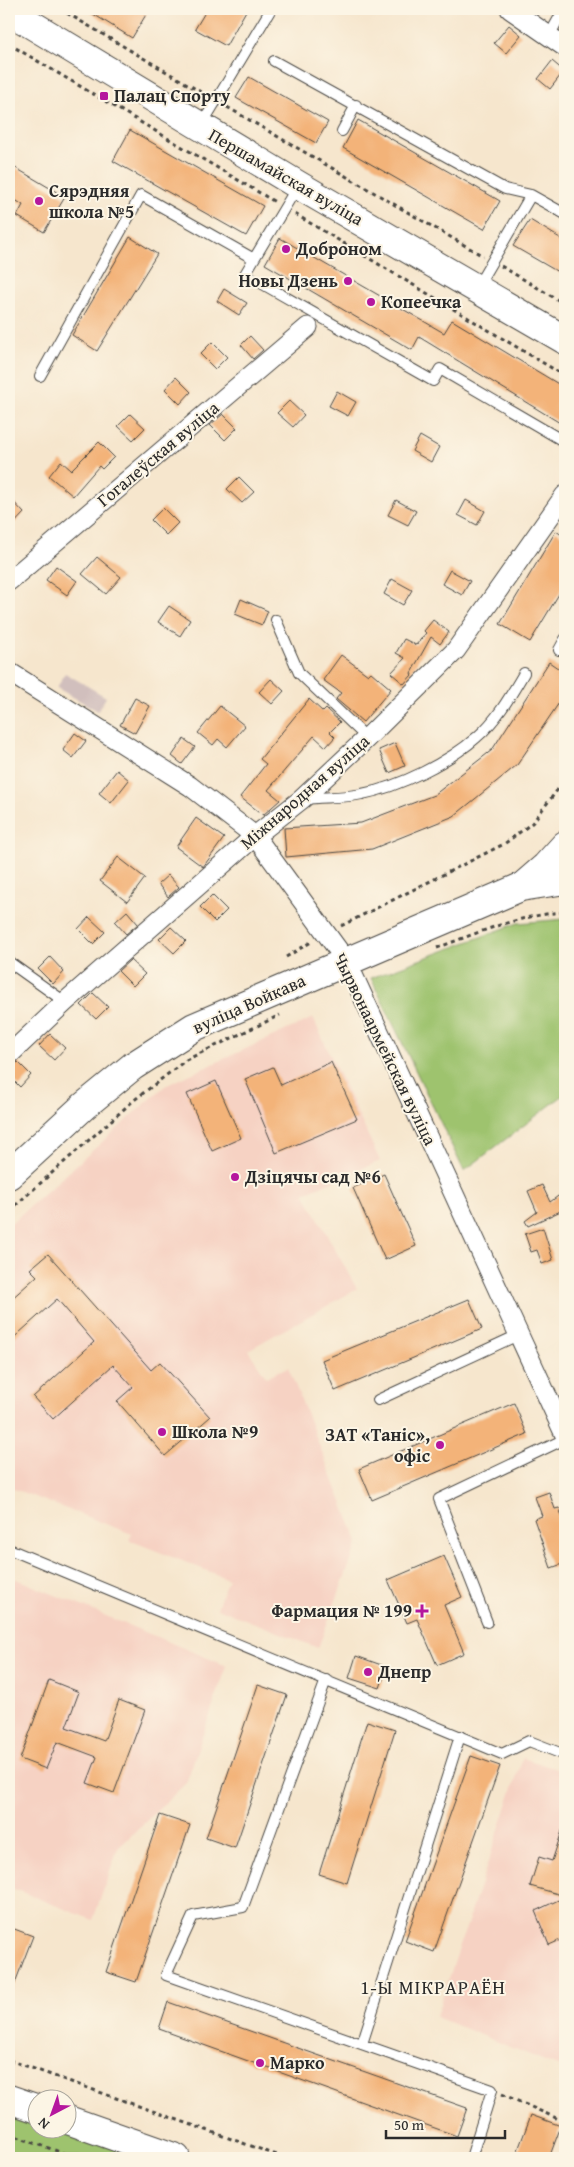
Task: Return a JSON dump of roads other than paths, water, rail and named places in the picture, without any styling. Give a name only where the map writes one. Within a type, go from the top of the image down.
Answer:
[{"type":"main road","name":"Першамайская вуліца","points":[[9,11],[200,127],[291,196],[477,287],[565,340]]},
{"type":"main road","name":"вуліца Войкава","points":[[521,887],[546,866],[565,845]]},
{"type":"main road","name":"вуліца Войкава","points":[[9,1175],[133,1066],[206,1020],[521,887],[565,880]]},
{"type":"main road","points":[[9,2099],[28,2106]]},
{"type":"main road","points":[[78,2124],[176,2158]]},
{"type":"street","points":[[510,9],[565,47]]},
{"type":"street","name":"Гогалеўская вуліца","points":[[9,581],[308,327]]},
{"type":"street","name":"Міжнародная вуліца","points":[[9,1055],[65,1002],[255,836],[302,799],[456,650],[565,497]]},
{"type":"street","name":"Чырвонаармейская вуліца","points":[[9,672],[190,786],[255,836],[326,933],[347,962],[565,1435]]},
{"type":"lane","points":[[200,127],[271,9]]},
{"type":"lane","points":[[549,36],[564,9]]},
{"type":"lane","points":[[274,62],[506,189],[531,195],[565,214]]},
{"type":"lane","points":[[342,131],[356,106]]},
{"type":"lane","points":[[40,376],[141,195],[254,259]]},
{"type":"lane","points":[[477,287],[531,195]]},
{"type":"lane","points":[[291,196],[246,274],[433,381],[440,369],[565,442]]},
{"type":"lane","points":[[276,620],[299,673],[367,738]]},
{"type":"lane","points":[[558,650],[565,639]]},
{"type":"lane","points":[[302,799],[363,794],[407,779],[438,764],[478,737],[504,706],[524,673]]},
{"type":"lane","points":[[9,962],[65,1002]]},
{"type":"lane","points":[[378,1400],[518,1336]]},
{"type":"lane","points":[[487,1622],[439,1499],[565,1439]]},
{"type":"lane","points":[[9,1549],[502,1754],[529,1741],[565,1755]]},
{"type":"lane","points":[[326,1680],[243,1907],[193,1916],[166,1975],[492,2090],[471,2158]]},
{"type":"lane","points":[[362,2044],[460,1736]]},
{"type":"place","name":"Палац Спорту","points":[[104,96]]},
{"type":"place","name":"Сярэдняя школа №5","points":[[39,201]]},
{"type":"place","name":"Доброном","points":[[286,249]]},
{"type":"place","name":"Новы Дзень","points":[[348,281]]},
{"type":"place","name":"Копеечка","points":[[371,302]]},
{"type":"place","name":"Дзіцячы сад №6","points":[[235,1177]]},
{"type":"place","name":"Школа №9","points":[[162,1432]]},
{"type":"place","name":"ЗАТ «Таніс», офіс","points":[[440,1445]]},
{"type":"place","name":"Фармация № 199","points":[[422,1611]]},
{"type":"place","name":"Днепр","points":[[368,1672]]},
{"type":"place","name":"Марко","points":[[260,2063]]},
{"type":"district","name":"1-Ы МІКРАРАЁН","points":[[433,1987]]}]
